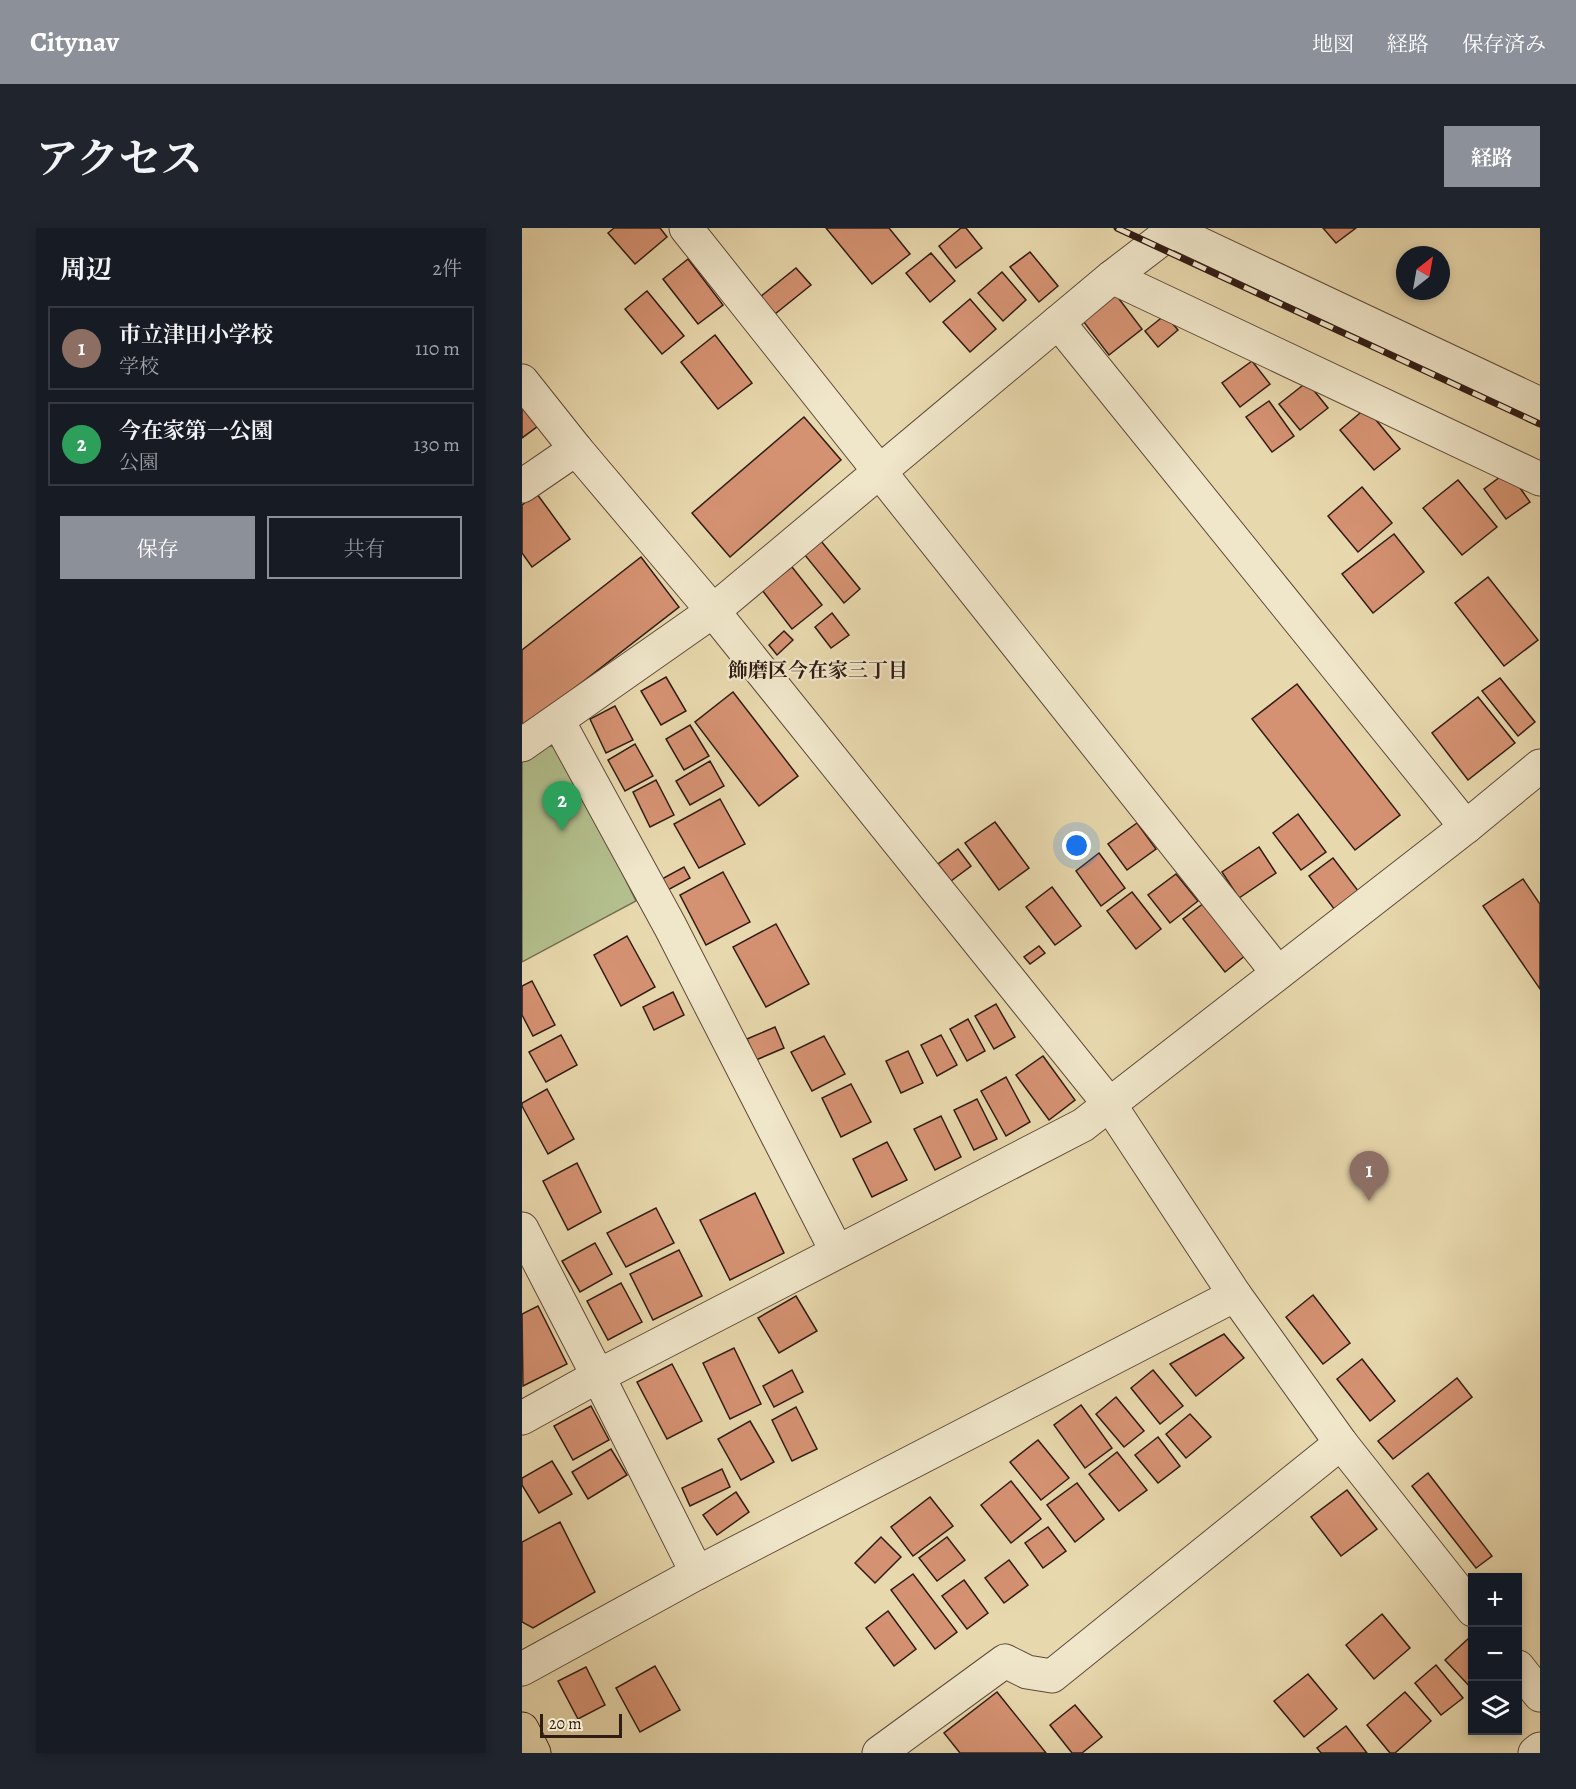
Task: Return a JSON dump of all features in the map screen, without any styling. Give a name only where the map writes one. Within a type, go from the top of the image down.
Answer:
[{"type":"main road","points":[[522,1730],[534,1753]]},
{"type":"street","points":[[686,228],[1278,973]]},
{"type":"street","points":[[522,745],[713,611],[1172,229],[1540,404]]},
{"type":"street","points":[[1112,277],[1540,479]]},
{"type":"street","points":[[1058,322],[1466,827]]},
{"type":"street","points":[[522,381],[576,449],[713,611],[1110,1105],[1235,1295],[1341,1443],[1468,1604]]},
{"type":"street","points":[[522,486],[576,449]]},
{"type":"street","points":[[558,721],[670,926],[837,1252]]},
{"type":"street","points":[[522,1418],[598,1376],[1083,1125],[1466,827],[1540,766]]},
{"type":"street","points":[[522,1229],[697,1573]]},
{"type":"street","points":[[522,1669],[697,1573],[1235,1295]]},
{"type":"street","points":[[879,1753],[1005,1661],[1027,1672],[1052,1676],[1341,1443]]},
{"type":"street","points":[[1522,1672],[1540,1695]]},
{"type":"street","points":[[1535,1753],[1540,1749]]},
{"type":"green space","points":[[545,745],[561,748],[636,901],[522,962],[522,760]]},
{"type":"building","points":[[614,228],[660,228],[667,237],[635,264],[608,233]]},
{"type":"building","points":[[826,228],[889,228],[910,254],[872,284]]},
{"type":"building","points":[[961,228],[966,228],[982,248],[956,268],[939,246]]},
{"type":"building","points":[[1323,228],[1356,228],[1336,243]]},
{"type":"building","points":[[1030,252],[1058,286],[1039,302],[1010,267]]},
{"type":"building","points":[[931,253],[955,281],[930,302],[906,273]]},
{"type":"building","points":[[688,259],[723,305],[698,324],[663,279]]},
{"type":"building","points":[[796,268],[811,285],[775,314],[760,297]]},
{"type":"building","points":[[1002,272],[1026,300],[1003,321],[978,293]]},
{"type":"building","points":[[647,291],[684,336],[662,354],[625,309]]},
{"type":"building","points":[[1116,295],[1142,329],[1109,355],[1083,321]]},
{"type":"building","points":[[970,299],[996,329],[970,352],[943,322]]},
{"type":"building","points":[[1165,315],[1178,330],[1158,347],[1145,331]]},
{"type":"building","points":[[715,335],[752,383],[718,409],[681,362]]},
{"type":"building","points":[[1252,361],[1270,384],[1240,407],[1222,383]]},
{"type":"building","points":[[1307,382],[1328,408],[1300,430],[1279,404]]},
{"type":"building","points":[[1269,401],[1294,436],[1272,452],[1246,417]]},
{"type":"building","points":[[522,406],[538,426],[522,438]]},
{"type":"building","points":[[1366,408],[1400,449],[1374,470],[1340,430]]},
{"type":"building","points":[[804,417],[841,460],[730,557],[692,513]]},
{"type":"building","points":[[1508,471],[1530,502],[1506,519],[1484,489]]},
{"type":"building","points":[[1458,480],[1497,527],[1462,555],[1423,508]]},
{"type":"building","points":[[1362,487],[1392,523],[1358,552],[1328,516]]},
{"type":"building","points":[[537,494],[570,539],[532,567],[522,553],[522,505]]},
{"type":"building","points":[[1394,534],[1424,572],[1373,613],[1342,574]]},
{"type":"building","points":[[821,541],[860,589],[844,603],[804,554]]},
{"type":"building","points":[[641,557],[679,607],[522,729],[522,650]]},
{"type":"building","points":[[792,567],[822,605],[792,629],[762,590]]},
{"type":"building","points":[[1488,577],[1538,640],[1504,666],[1455,603]]},
{"type":"building","points":[[832,613],[849,635],[831,648],[815,627]]},
{"type":"building","points":[[784,631],[793,640],[777,655],[769,645]]},
{"type":"building","points":[[666,677],[686,711],[661,725],[641,691]]},
{"type":"building","points":[[1500,678],[1535,722],[1518,736],[1482,691]]},
{"type":"building","points":[[1297,684],[1400,815],[1355,850],[1252,719]]},
{"type":"building","points":[[733,692],[798,776],[759,806],[695,722]]},
{"type":"building","points":[[1478,697],[1515,743],[1468,780],[1432,733]]},
{"type":"building","points":[[615,706],[633,740],[606,753],[590,719]]},
{"type":"building","points":[[690,725],[709,756],[684,770],[666,739]]},
{"type":"building","points":[[635,744],[653,776],[625,791],[608,760]]},
{"type":"building","points":[[710,761],[724,786],[690,805],[676,781]]},
{"type":"building","points":[[656,780],[674,815],[650,827],[633,792]]},
{"type":"building","points":[[720,799],[745,844],[699,868],[674,824]]},
{"type":"building","points":[[1298,814],[1326,852],[1301,870],[1273,833]]},
{"type":"building","points":[[995,822],[1029,868],[999,890],[965,843]]},
{"type":"building","points":[[1137,823],[1156,849],[1127,870],[1108,844]]},
{"type":"building","points":[[1259,847],[1276,873],[1239,898],[1222,872]]},
{"type":"building","points":[[958,849],[971,866],[951,881],[938,864]]},
{"type":"building","points":[[1099,853],[1125,888],[1101,906],[1076,871]]},
{"type":"building","points":[[1333,858],[1359,892],[1335,910],[1309,876]]},
{"type":"building","points":[[684,867],[690,878],[666,891],[660,880]]},
{"type":"building","points":[[723,872],[750,922],[706,945],[680,895]]},
{"type":"building","points":[[1176,874],[1198,901],[1170,923],[1148,895]]},
{"type":"building","points":[[1523,879],[1540,904],[1540,989],[1483,906]]},
{"type":"building","points":[[1052,887],[1081,926],[1055,945],[1026,907]]},
{"type":"building","points":[[1132,892],[1161,929],[1136,949],[1107,911]]},
{"type":"building","points":[[1204,903],[1246,955],[1225,972],[1183,919]]},
{"type":"building","points":[[776,924],[809,984],[766,1007],[733,947]]},
{"type":"building","points":[[627,936],[655,987],[621,1006],[594,955]]},
{"type":"building","points":[[1039,946],[1045,953],[1030,964],[1024,957]]},
{"type":"building","points":[[532,981],[555,1025],[533,1036],[522,1015],[522,986]]},
{"type":"building","points":[[673,992],[684,1015],[654,1030],[643,1007]]},
{"type":"building","points":[[996,1004],[1015,1037],[994,1049],[975,1016]]},
{"type":"building","points":[[968,1019],[985,1051],[967,1061],[950,1029]]},
{"type":"building","points":[[775,1027],[784,1048],[756,1060],[747,1039]]},
{"type":"building","points":[[561,1035],[577,1065],[546,1082],[529,1052]]},
{"type":"building","points":[[941,1035],[957,1065],[937,1076],[921,1045]]},
{"type":"building","points":[[824,1036],[845,1074],[812,1091],[791,1052]]},
{"type":"building","points":[[908,1051],[923,1083],[901,1093],[886,1061]]},
{"type":"building","points":[[1043,1056],[1075,1100],[1049,1120],[1016,1075]]},
{"type":"building","points":[[1006,1077],[1030,1122],[1006,1136],[981,1091]]},
{"type":"building","points":[[851,1084],[871,1122],[841,1137],[822,1098]]},
{"type":"building","points":[[547,1089],[574,1139],[548,1154],[522,1106],[522,1103]]},
{"type":"building","points":[[977,1099],[997,1139],[974,1150],[954,1110]]},
{"type":"building","points":[[941,1116],[961,1157],[935,1170],[914,1129]]},
{"type":"building","points":[[887,1142],[907,1180],[872,1197],[853,1159]]},
{"type":"building","points":[[577,1163],[601,1212],[568,1230],[543,1181]]},
{"type":"building","points":[[755,1193],[784,1253],[730,1280],[700,1220]]},
{"type":"building","points":[[656,1208],[674,1243],[626,1267],[607,1233]]},
{"type":"building","points":[[595,1243],[612,1274],[580,1292],[562,1261]]},
{"type":"building","points":[[679,1250],[702,1296],[653,1320],[630,1274]]},
{"type":"building","points":[[621,1283],[642,1322],[608,1340],[587,1301]]},
{"type":"building","points":[[1313,1295],[1350,1343],[1323,1364],[1286,1317]]},
{"type":"building","points":[[796,1296],[817,1331],[779,1353],[758,1318]]},
{"type":"building","points":[[538,1306],[567,1364],[523,1386],[522,1314]]},
{"type":"building","points":[[1224,1334],[1244,1358],[1196,1396],[1170,1364]]},
{"type":"building","points":[[734,1348],[761,1404],[730,1419],[703,1363]]},
{"type":"building","points":[[1362,1359],[1395,1401],[1370,1421],[1337,1379]]},
{"type":"building","points":[[672,1364],[702,1421],[667,1439],[637,1382]]},
{"type":"building","points":[[792,1370],[803,1392],[774,1407],[763,1386]]},
{"type":"building","points":[[1153,1370],[1183,1406],[1160,1424],[1131,1388]]},
{"type":"building","points":[[1457,1378],[1472,1397],[1393,1459],[1378,1441]]},
{"type":"building","points":[[1116,1397],[1144,1431],[1124,1447],[1096,1414]]},
{"type":"building","points":[[1081,1405],[1112,1448],[1085,1468],[1054,1425]]},
{"type":"building","points":[[591,1406],[609,1440],[573,1460],[554,1426]]},
{"type":"building","points":[[796,1407],[817,1449],[792,1461],[772,1420]]},
{"type":"building","points":[[1190,1414],[1211,1437],[1186,1458],[1166,1434]]},
{"type":"building","points":[[750,1421],[774,1462],[741,1480],[718,1439]]},
{"type":"building","points":[[1158,1437],[1180,1466],[1158,1483],[1135,1455]]},
{"type":"building","points":[[1038,1440],[1069,1478],[1041,1500],[1010,1462]]},
{"type":"building","points":[[611,1449],[627,1475],[588,1499],[572,1472]]},
{"type":"building","points":[[1117,1452],[1147,1490],[1119,1511],[1089,1474]]},
{"type":"building","points":[[552,1461],[572,1494],[539,1513],[522,1485],[522,1478]]},
{"type":"building","points":[[722,1469],[730,1487],[690,1506],[682,1488]]},
{"type":"building","points":[[1428,1473],[1492,1556],[1476,1568],[1412,1486]]},
{"type":"building","points":[[1011,1481],[1041,1519],[1011,1543],[981,1505]]},
{"type":"building","points":[[1077,1483],[1104,1519],[1075,1542],[1047,1505]]},
{"type":"building","points":[[1347,1490],[1377,1529],[1341,1556],[1311,1517]]},
{"type":"building","points":[[736,1492],[749,1512],[717,1535],[703,1515]]},
{"type":"building","points":[[930,1497],[953,1526],[913,1556],[891,1527]]},
{"type":"building","points":[[560,1522],[595,1592],[533,1628],[522,1622],[522,1542]]},
{"type":"building","points":[[1048,1527],[1066,1551],[1043,1568],[1025,1543]]},
{"type":"building","points":[[881,1537],[901,1557],[875,1583],[855,1563]]},
{"type":"building","points":[[947,1537],[965,1560],[937,1581],[919,1558]]},
{"type":"building","points":[[1009,1560],[1028,1585],[1004,1603],[985,1578]]},
{"type":"building","points":[[913,1574],[957,1632],[935,1649],[891,1590]]},
{"type":"building","points":[[964,1580],[988,1613],[967,1629],[942,1596]]},
{"type":"building","points":[[888,1611],[916,1649],[894,1666],[866,1628]]},
{"type":"building","points":[[1382,1614],[1410,1648],[1374,1679],[1346,1645]]},
{"type":"building","points":[[1468,1639],[1468,1685],[1445,1660]]},
{"type":"building","points":[[1436,1665],[1463,1698],[1441,1715],[1415,1683]]},
{"type":"building","points":[[655,1666],[680,1710],[640,1732],[616,1688]]},
{"type":"building","points":[[586,1667],[605,1705],[578,1719],[558,1681]]},
{"type":"building","points":[[1308,1674],[1337,1709],[1304,1737],[1274,1701]]},
{"type":"building","points":[[997,1692],[1046,1753],[960,1753],[944,1733]]},
{"type":"building","points":[[1405,1692],[1431,1721],[1395,1753],[1390,1753],[1367,1725]]},
{"type":"building","points":[[1075,1705],[1102,1737],[1082,1753],[1072,1753],[1050,1725]]},
{"type":"building","points":[[1346,1726],[1367,1753],[1321,1753],[1317,1748]]},
{"type":"railway","points":[[1117,228],[1540,424]]},
{"type":"place","name":"今在家第一公園","points":[[562,831]]},
{"type":"place","name":"市立津田小学校","points":[[1369,1201]]},
{"type":"district","name":"飾磨区今在家三丁目","points":[[818,670]]}]
